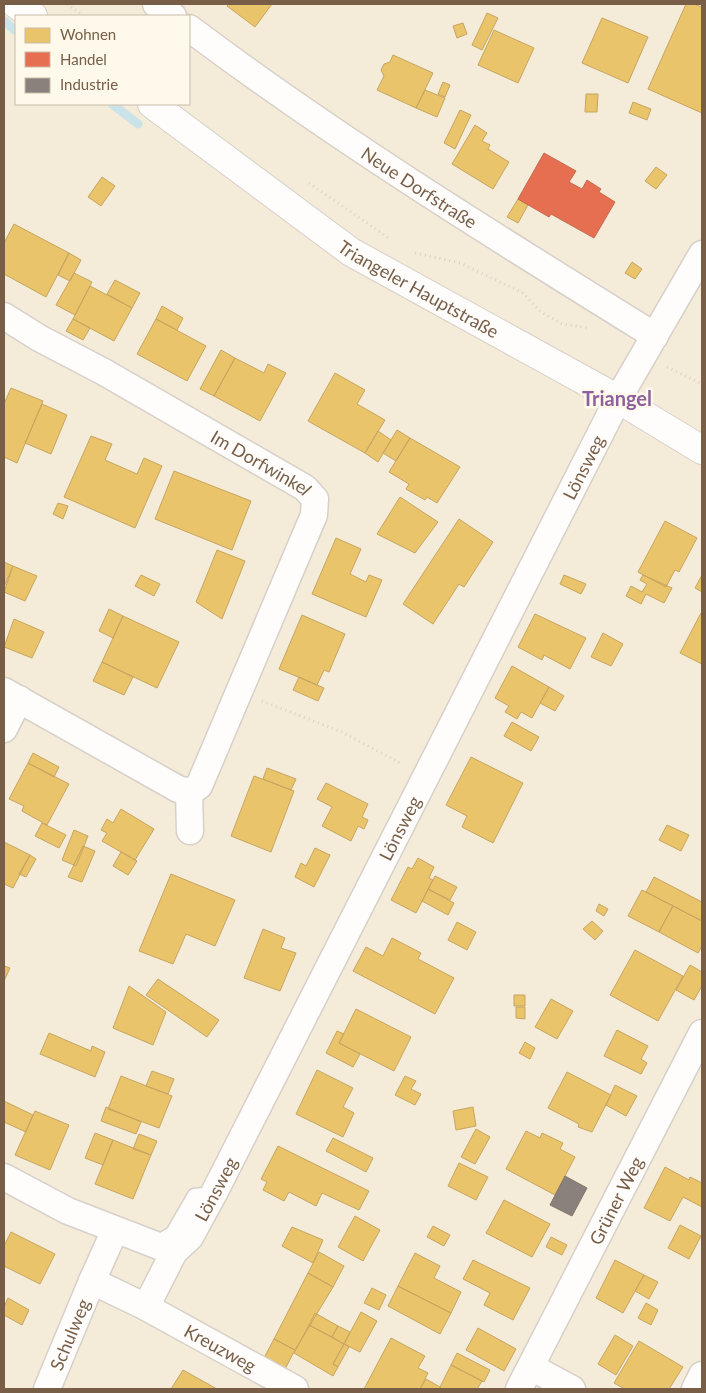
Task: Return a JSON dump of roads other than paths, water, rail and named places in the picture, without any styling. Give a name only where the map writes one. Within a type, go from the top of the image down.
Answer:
[{"type":"street","points":[[16,4],[32,15]]},
{"type":"street","points":[[156,4],[172,15]]},
{"type":"street","name":"Neue Dorfstraße","points":[[190,29],[270,88],[650,345]]},
{"type":"street","name":"Triangeler Hauptstraße","points":[[153,105],[351,252],[618,399],[702,450]]},
{"type":"street","name":"Lönsweg","points":[[146,1307],[164,1248],[190,1237],[214,1193],[618,399],[702,254]]},
{"type":"street","name":"Im Dorfwinkel","points":[[4,316],[39,338],[104,372],[304,488],[315,499],[314,515],[199,786],[189,792]]},
{"type":"street","points":[[4,729],[11,695],[178,789],[189,792],[190,831]]},
{"type":"street","name":"Grüner Weg","points":[[525,1378],[702,1033]]},
{"type":"street","points":[[4,1177],[68,1211],[164,1248]]},
{"type":"street","name":"Schulweg","points":[[46,1389],[115,1230]]},
{"type":"street","name":"Kreuzweg","points":[[92,1281],[146,1307],[294,1389]]},
{"type":"street","points":[[695,1389],[702,1375]]},
{"type":"street","points":[[525,1378],[572,1389]]},
{"type":"waterway","points":[[4,21],[15,30]]},
{"type":"waterway","points":[[113,105],[138,124]]},
{"type":"district","name":"Triangel","points":[[617,398]]}]
